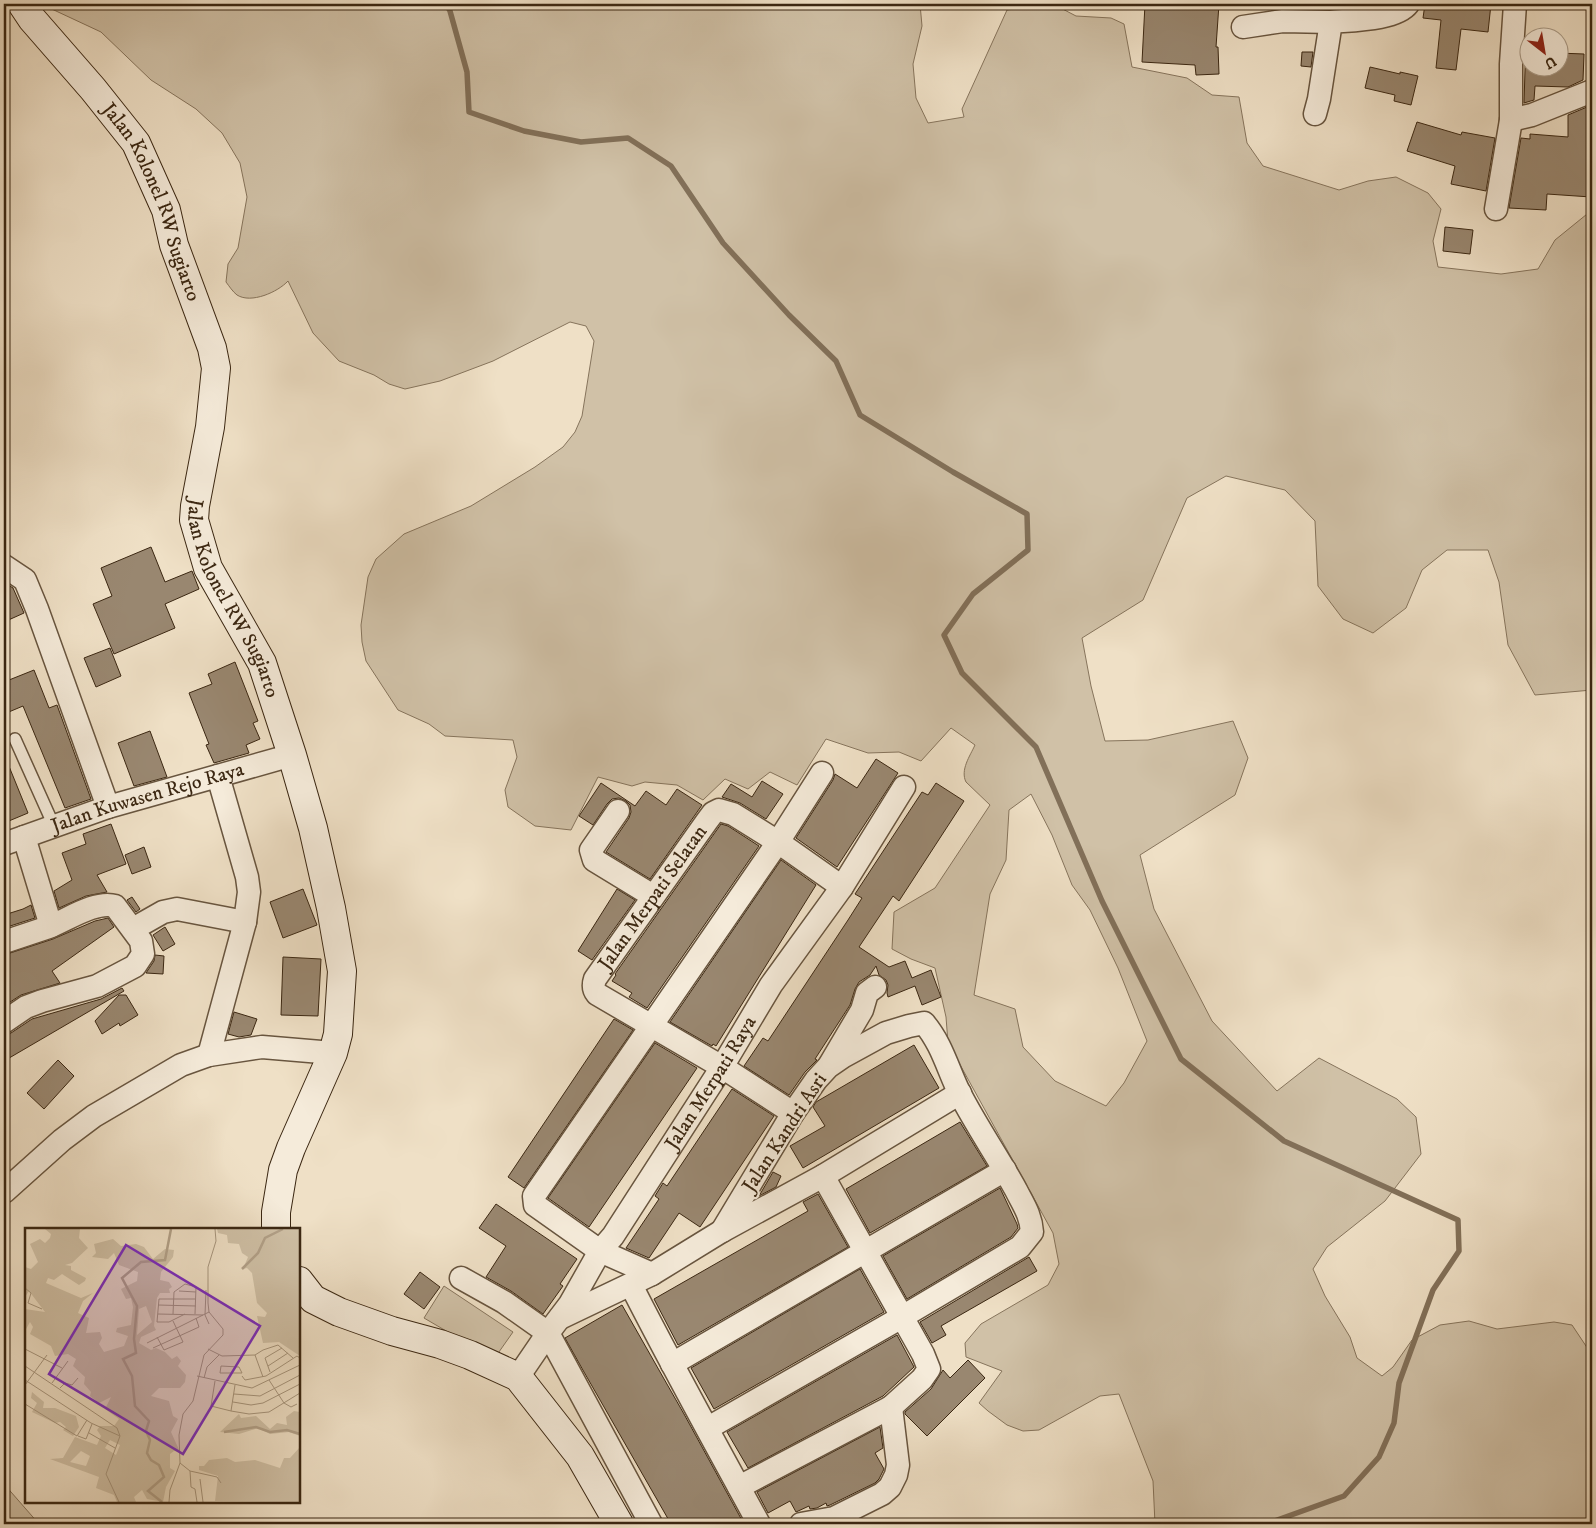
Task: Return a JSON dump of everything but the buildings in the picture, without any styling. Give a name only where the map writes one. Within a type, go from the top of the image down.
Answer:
[{"type":"main road","name":"Jalan Kolonel RW Sugiarto","points":[[22,4],[32,19],[136,143],[166,210],[174,245],[212,348],[216,368],[210,427],[194,520],[208,568],[262,663],[292,755],[327,890],[342,971],[338,1034],[333,1053],[283,1170],[276,1212],[276,1228]]},
{"type":"main road","points":[[300,1282],[313,1299],[340,1312],[392,1331],[440,1344],[470,1355],[518,1377],[580,1456],[619,1524]]},
{"type":"street","points":[[1243,27],[1284,21],[1331,22],[1358,19],[1395,13],[1408,4]]},
{"type":"street","points":[[1496,209],[1511,120],[1511,64],[1515,4]]},
{"type":"street","points":[[1315,114],[1319,100],[1331,22]]},
{"type":"street","points":[[1511,120],[1532,115],[1592,91]]},
{"type":"street","points":[[4,566],[25,580],[38,610],[108,807]]},
{"type":"street","name":"Jalan Kuwasen Rejo Raya","points":[[14,840],[108,807],[292,755]]},
{"type":"street","points":[[652,1274],[600,1251],[536,1205],[534,1196],[778,842],[822,773]]},
{"type":"street","points":[[209,1055],[245,922],[248,892],[247,877],[218,776]]},
{"type":"street","name":"Jalan Merpati Raya","points":[[518,1377],[554,1326],[600,1251],[613,1236],[722,1067],[771,985],[842,887],[904,786]]},
{"type":"street","name":"Jalan Merpati Selatan","points":[[793,1113],[722,1067],[597,994],[595,992],[595,979],[710,817],[719,810],[733,814],[778,842],[842,887]]},
{"type":"street","points":[[618,811],[591,850],[594,860],[653,896]]},
{"type":"street","points":[[14,840],[51,926]]},
{"type":"street","points":[[4,942],[51,926],[96,907],[111,904],[116,906],[142,941],[143,954],[134,966],[97,986],[26,1007],[4,1022]]},
{"type":"street","points":[[133,929],[164,912],[178,909],[245,922]]},
{"type":"street","points":[[828,1067],[862,1010],[867,993],[875,988]]},
{"type":"street","name":"Jalan Kandri Asri","points":[[708,1428],[1020,1247],[1032,1232],[1031,1218],[960,1094],[941,1049],[924,1023],[886,1033],[828,1067],[816,1080],[793,1113],[722,1231]]},
{"type":"street","points":[[4,1192],[62,1140],[94,1116],[180,1065],[209,1055],[262,1048],[333,1053]]},
{"type":"street","name":"Jalan Kandri Asri","points":[[554,1326],[652,1274],[722,1231],[823,1176],[960,1094]]},
{"type":"street","points":[[672,1364],[866,1253],[1005,1170]]},
{"type":"street","points":[[739,1487],[890,1407],[922,1379],[929,1369],[923,1354],[823,1176]]},
{"type":"street","points":[[461,1278],[504,1302],[554,1326],[651,1524]]},
{"type":"street","points":[[631,1285],[759,1524]]},
{"type":"street","points":[[801,1524],[834,1518],[882,1494],[890,1487],[896,1475],[898,1465],[890,1407]]},
{"type":"lane","points":[[15,739],[54,826]]},
{"type":"shaded area","points":[[41,4],[920,4],[922,26],[913,64],[916,98],[928,123],[964,117],[962,109],[1007,10],[1053,4],[1076,16],[1111,18],[1124,24],[1132,67],[1187,78],[1212,95],[1239,97],[1247,143],[1263,166],[1339,190],[1368,181],[1396,177],[1428,193],[1441,209],[1433,241],[1438,267],[1501,274],[1538,269],[1555,240],[1592,210],[1592,690],[1535,695],[1508,645],[1499,582],[1488,550],[1447,550],[1422,570],[1406,608],[1373,633],[1343,619],[1318,586],[1315,521],[1285,490],[1226,476],[1187,498],[1143,600],[1082,638],[1091,686],[1105,741],[1148,740],[1233,721],[1248,758],[1235,795],[1140,855],[1154,909],[1212,1021],[1277,1091],[1319,1058],[1397,1099],[1416,1117],[1421,1154],[1385,1201],[1327,1247],[1313,1269],[1325,1296],[1350,1337],[1357,1358],[1382,1376],[1393,1367],[1412,1340],[1440,1325],[1469,1321],[1497,1329],[1554,1322],[1572,1325],[1592,1355],[1592,1519],[1579,1524],[1155,1524],[1153,1481],[1119,1394],[1100,1396],[1039,1430],[1023,1431],[1007,1425],[979,1403],[1002,1371],[966,1357],[965,1343],[981,1324],[1048,1285],[1059,1264],[1053,1233],[948,1043],[946,1017],[935,968],[892,949],[894,912],[935,888],[990,805],[966,782],[964,777],[966,763],[975,745],[951,728],[921,761],[899,752],[868,753],[826,739],[797,785],[770,772],[748,789],[725,779],[703,800],[677,785],[645,782],[632,786],[598,777],[571,830],[535,826],[508,807],[505,790],[517,757],[513,740],[445,736],[429,724],[398,710],[366,661],[361,625],[368,577],[376,559],[404,534],[471,506],[535,467],[563,447],[575,432],[582,416],[594,341],[586,326],[570,322],[493,361],[440,381],[405,389],[389,384],[374,375],[339,361],[313,333],[288,281],[271,293],[249,298],[237,295],[226,282],[228,264],[238,248],[247,197],[240,163],[222,133],[196,109],[151,80],[101,32]],"holes":[[[1031,794],[1052,835],[1072,885],[1090,910],[1118,968],[1147,1041],[1124,1083],[1106,1106],[1055,1081],[1023,1047],[1015,1009],[974,995],[990,894],[1006,860],[1009,810]]]},
{"type":"shaded area","points":[[444,1286],[513,1332],[494,1359],[424,1318]]},
{"type":"shaded area","points":[[4,1484],[39,1524],[4,1524]]},
{"type":"waterway","points":[[446,4],[450,11],[467,72],[469,112],[524,131],[581,142],[628,138],[671,166],[723,243],[789,315],[836,361],[860,415],[953,472],[1027,514],[1028,550],[973,594],[944,635],[962,673],[1036,747],[1102,901],[1181,1059],[1284,1141],[1458,1220],[1459,1251],[1433,1290],[1399,1383],[1394,1423],[1379,1457],[1344,1496],[1266,1524]]}]
